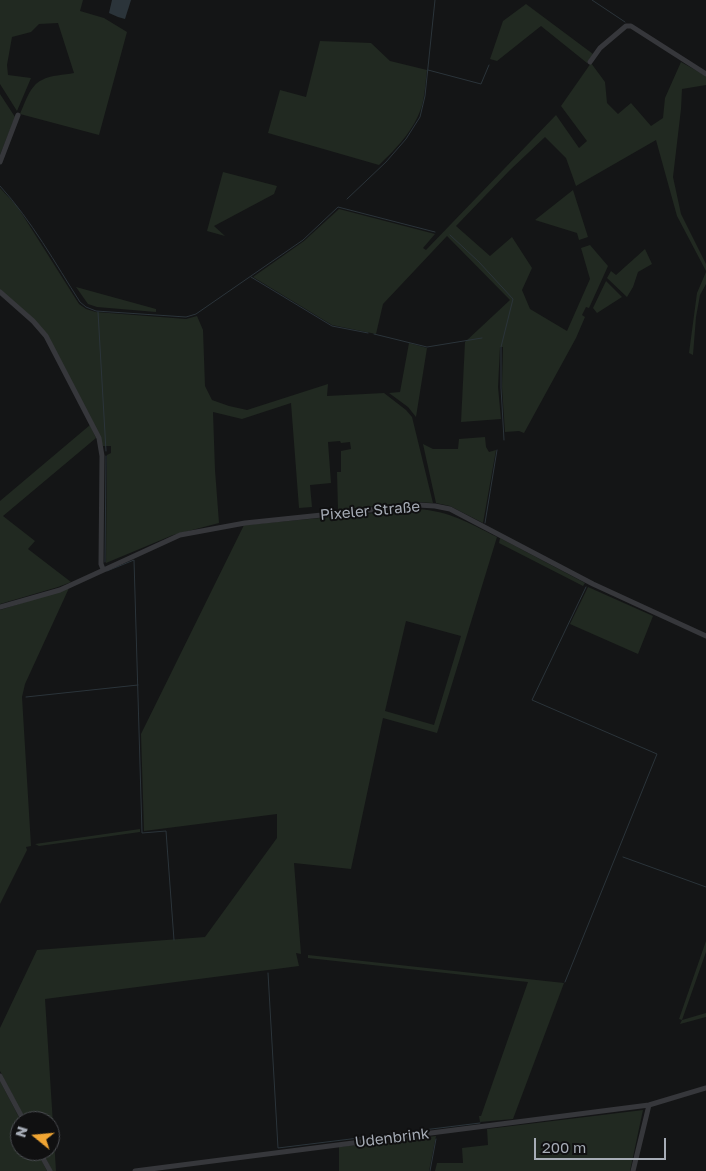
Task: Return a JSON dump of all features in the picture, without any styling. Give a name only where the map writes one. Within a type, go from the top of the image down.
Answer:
[{"type":"street","points":[[590,62],[606,43],[626,26],[631,26],[706,74]]},
{"type":"street","points":[[0,162],[18,115]]},
{"type":"street","points":[[0,292],[33,321],[46,336],[99,438],[102,456],[101,564],[103,569]]},
{"type":"street","name":"Pixeler Straße","points":[[0,607],[60,590],[174,537],[218,527],[418,505],[450,509],[592,584],[706,636]]},
{"type":"street","points":[[0,1076],[19,1111]]},
{"type":"street","name":"Udenbrink","points":[[135,1171],[649,1105],[706,1088]]},
{"type":"street","points":[[633,1171],[649,1105]]},
{"type":"shaded area","points":[[0,0],[83,0],[80,11],[104,18],[127,32],[99,135],[20,114],[28,95],[38,82],[49,77],[74,73],[58,23],[39,24],[31,32],[12,37],[7,65],[8,75],[31,78],[17,111],[0,84]]},
{"type":"shaded area","points":[[112,0],[131,0],[125,19],[109,13]]},
{"type":"shaded area","points":[[526,4],[593,54],[587,63],[541,26],[497,61],[490,59],[503,21]]},
{"type":"shaded area","points":[[320,41],[371,43],[390,61],[427,70],[422,105],[415,123],[401,142],[379,165],[268,133],[280,90],[306,97]]},
{"type":"shaded area","points":[[681,62],[706,76],[706,85],[682,89],[673,177],[681,214],[706,264],[706,271],[677,216],[656,140],[576,186],[566,158],[545,137],[456,226],[490,256],[512,237],[532,268],[522,290],[530,309],[567,331],[590,279],[581,248],[590,245],[608,266],[589,308],[586,307],[582,315],[585,317],[576,338],[524,433],[519,431],[505,432],[502,387],[503,347],[500,347],[498,387],[501,419],[461,422],[465,342],[510,300],[447,236],[383,304],[376,334],[332,325],[253,277],[304,241],[339,209],[435,234],[423,248],[426,250],[556,115],[579,148],[587,141],[561,106],[591,63],[605,82],[607,103],[618,114],[631,103],[651,126],[663,118],[665,98]]},
{"type":"shaded area","points":[[0,94],[15,117],[0,155]]},
{"type":"shaded area","points":[[223,172],[277,186],[274,194],[214,226],[225,236],[207,231]]},
{"type":"shaded area","points":[[0,188],[17,206],[79,304],[86,309],[96,312],[186,319],[197,316],[203,330],[205,386],[212,400],[247,410],[328,384],[327,396],[384,393],[412,417],[433,503],[417,502],[338,510],[337,472],[341,472],[341,451],[351,449],[350,442],[341,443],[340,441],[328,442],[331,483],[310,485],[312,507],[299,508],[291,403],[242,419],[213,412],[219,523],[173,535],[106,563],[107,455],[111,453],[111,446],[103,446],[47,335],[0,290]]},
{"type":"shaded area","points":[[573,190],[588,237],[579,240],[577,233],[535,220]]},
{"type":"shaded area","points":[[645,249],[652,264],[638,272],[627,297],[607,278],[611,271],[616,275]]},
{"type":"shaded area","points":[[706,272],[706,284],[700,295],[696,317],[693,355],[689,353],[697,293]]},
{"type":"shaded area","points":[[606,281],[622,297],[597,313],[593,308]]},
{"type":"shaded area","points":[[76,287],[156,309],[156,312],[97,307],[88,304]]},
{"type":"shaded area","points":[[409,343],[427,348],[416,417],[408,407],[389,393],[400,392]]},
{"type":"shaded area","points":[[90,425],[96,438],[3,516],[35,541],[28,549],[71,582],[0,604],[0,501]]},
{"type":"shaded area","points":[[485,437],[486,447],[489,452],[496,450],[483,523],[450,506],[436,503],[423,444],[433,449],[458,449],[459,439]]},
{"type":"shaded area","points":[[418,509],[449,515],[497,537],[437,733],[383,718],[351,869],[294,863],[301,954],[296,953],[299,966],[45,999],[52,1111],[21,1111],[0,1071],[0,1028],[37,950],[205,937],[277,838],[277,814],[144,831],[141,734],[244,525]],"holes":[[[406,621],[461,636],[434,725],[385,711]]]},
{"type":"shaded area","points":[[500,538],[585,583],[583,586],[499,543]]},
{"type":"shaded area","points":[[588,587],[653,616],[638,654],[570,624]]},
{"type":"shaded area","points":[[69,588],[25,684],[22,697],[31,846],[26,847],[27,850],[0,904],[0,610]]},
{"type":"shaded area","points":[[140,829],[140,832],[39,846],[35,844]]},
{"type":"shaded area","points":[[706,941],[706,952],[682,1020],[679,1019]]},
{"type":"shaded area","points":[[308,955],[564,983],[513,1119],[480,1122],[479,1116],[481,1116],[528,982],[308,958]]},
{"type":"shaded area","points":[[706,1013],[706,1017],[680,1024],[682,1020]]},
{"type":"shaded area","points":[[0,1081],[16,1111],[10,1111],[10,1161],[42,1161],[47,1171],[0,1171]]},
{"type":"shaded area","points":[[643,1110],[630,1171],[435,1171],[437,1163],[463,1163],[462,1148],[488,1145],[487,1129]]},
{"type":"shaded area","points":[[436,1136],[429,1171],[339,1171],[339,1147]]},
{"type":"shaded area","points":[[47,1161],[55,1161],[56,1171],[52,1171]]},
{"type":"waterway","points":[[347,199],[386,162],[406,139],[420,117],[425,96],[435,0]]},
{"type":"waterway","points":[[592,0],[625,22]]},
{"type":"waterway","points":[[428,70],[481,84],[489,65]]},
{"type":"waterway","points":[[0,186],[33,228],[80,302],[96,311],[186,317],[196,314],[303,240],[338,207],[435,232]]},
{"type":"waterway","points":[[450,235],[479,262],[513,299],[501,347],[504,440]]},
{"type":"waterway","points":[[251,277],[332,326],[368,333]]},
{"type":"waterway","points":[[98,312],[106,451]]},
{"type":"waterway","points":[[374,334],[427,347],[482,338]]},
{"type":"waterway","points":[[485,523],[497,450]]},
{"type":"waterway","points":[[105,562],[106,456]]},
{"type":"waterway","points":[[107,571],[134,560],[142,833],[166,831],[174,940]]},
{"type":"waterway","points":[[565,982],[657,754],[532,700],[586,587]]},
{"type":"waterway","points":[[26,697],[138,685]]},
{"type":"waterway","points":[[623,857],[706,887]]},
{"type":"waterway","points":[[268,973],[278,1148],[480,1123]]},
{"type":"waterway","points":[[430,1171],[436,1139]]}]
